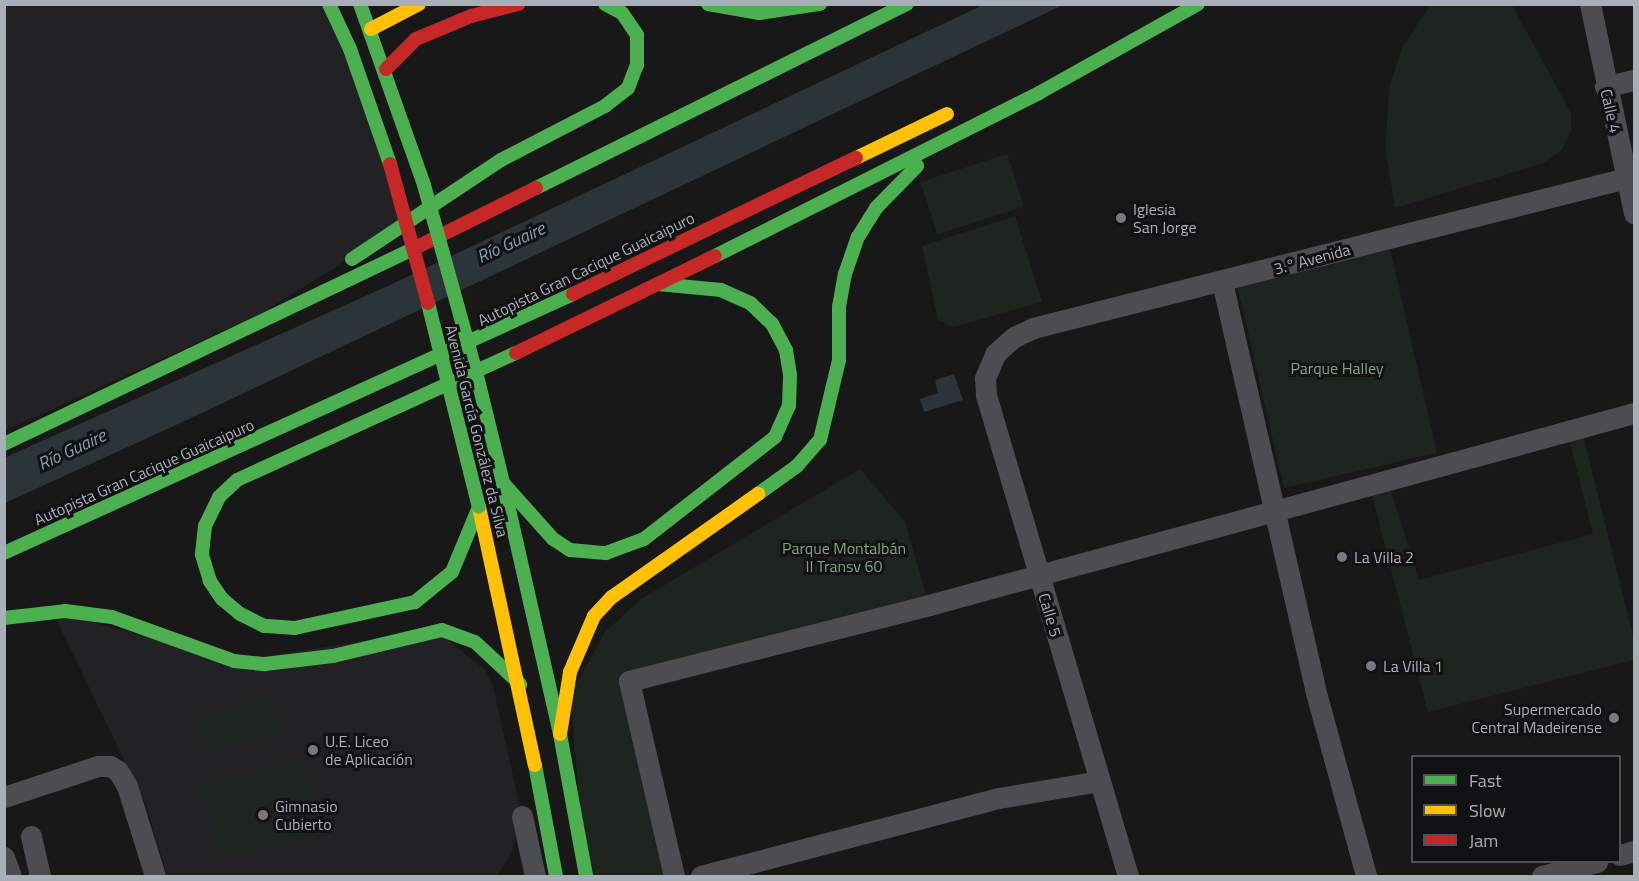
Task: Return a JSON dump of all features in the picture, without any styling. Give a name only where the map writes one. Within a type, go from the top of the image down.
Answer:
[{"type":"main road","name":"Avenida García González da Silva","points":[[329,4],[350,49],[390,164],[443,358],[520,684],[556,876]]},
{"type":"main road","name":"Avenida García González da Silva","points":[[360,4],[386,69],[415,155],[503,483],[560,734],[586,876]]},
{"type":"main road","points":[[350,49],[371,29],[419,4]]},
{"type":"main road","points":[[386,69],[416,39],[471,16],[518,4]]},
{"type":"main road","points":[[263,323],[301,292],[430,205],[501,160],[605,106],[628,88],[637,65],[637,35],[630,20],[605,4]]},
{"type":"main road","points":[[708,4],[759,14],[819,4]]},
{"type":"main road","points":[[4,444],[263,323],[907,4]]},
{"type":"main road","points":[[1101,41],[1176,4]]},
{"type":"main road","points":[[478,507],[453,572],[415,602],[295,628],[264,627],[240,614],[222,599],[210,581],[202,554],[206,526],[219,497],[237,480],[513,355],[1039,93],[1198,4]]},
{"type":"main road","name":"Autopista Gran Cacique Guaicaipuro","points":[[4,553],[492,333],[961,108]]},
{"type":"main road","points":[[560,734],[570,672],[581,639],[594,616],[612,597],[797,466],[819,440],[839,360],[839,307],[845,274],[858,237],[876,208],[946,139]]},
{"type":"main road","points":[[492,333],[531,326],[653,284],[721,290],[750,303],[772,324],[786,350],[790,375],[789,406],[775,437],[644,539],[606,554],[570,550],[553,539],[503,483]]},
{"type":"main road","points":[[4,618],[65,610],[112,617],[234,661],[265,664],[333,656],[442,630],[475,642],[520,684]]},
{"type":"street","name":"Calle 4","points":[[1590,6],[1605,87],[1631,178],[1635,213]]},
{"type":"street","points":[[1605,87],[1635,80]]},
{"type":"street","name":"3.° Avenida","points":[[995,354],[1014,337],[1033,328],[1631,178]]},
{"type":"street","points":[[1222,282],[1315,689],[1366,876]]},
{"type":"street","name":"Calle 5","points":[[995,354],[986,378],[986,395],[1128,876]]},
{"type":"street","points":[[674,876],[651,789],[629,681],[929,606],[1038,573],[1635,414]]},
{"type":"street","points":[[4,796],[98,766],[118,771],[135,807],[150,875]]},
{"type":"street","points":[[701,876],[999,798],[1100,781]]},
{"type":"street","points":[[522,816],[535,876]]},
{"type":"street","points":[[31,836],[40,876]]},
{"type":"street","points":[[4,856],[11,876]]},
{"type":"street","points":[[1542,876],[1570,873],[1592,863]]},
{"type":"shaded area","points":[[4,5],[327,5],[405,213],[381,239],[260,314],[5,431]]},
{"type":"shaded area","name":"U.E. Liceo de Aplicación","points":[[52,611],[234,661],[436,630],[486,671],[493,686],[522,816],[511,854],[497,876],[167,876],[146,805]]},
{"type":"green space","points":[[1431,4],[1512,5],[1571,113],[1571,131],[1562,150],[1544,163],[1395,208],[1385,147],[1390,84],[1403,46]]},
{"type":"green space","points":[[1007,154],[1024,206],[937,234],[920,182]]},
{"type":"green space","points":[[1015,216],[1042,302],[953,327],[938,320],[922,246]]},
{"type":"green space","name":"Parque Halley","points":[[1390,249],[1437,453],[1284,488],[1237,284]]},
{"type":"green space","points":[[1581,427],[1634,640],[1634,660],[1428,712],[1371,491],[1390,488],[1419,580],[1593,534],[1567,431]]},
{"type":"green space","name":"Parque Montalbán II Transv 60","points":[[860,469],[905,522],[929,605],[629,681],[674,876],[586,876],[570,694],[606,631],[641,599]]},
{"type":"green space","points":[[269,696],[280,734],[209,755],[198,716]]},
{"type":"green space","name":"Gimnasio Cubierto","points":[[302,759],[321,835],[220,860],[201,784]]},
{"type":"water","name":"Río Guaire","points":[[983,5],[1063,5],[189,419],[5,503],[4,458],[390,285]]},
{"type":"water","points":[[954,374],[963,400],[924,412],[920,399],[938,393],[935,380]]},
{"type":"traffic: fast","points":[[329,4],[350,49],[390,164]]},
{"type":"traffic: fast","points":[[360,4],[424,185]]},
{"type":"traffic: fast","points":[[352,259],[501,160],[605,106],[628,88],[637,65],[637,35],[622,13],[605,4]]},
{"type":"traffic: fast","points":[[708,4],[759,13],[820,4]]},
{"type":"traffic: fast","points":[[536,188],[907,4]]},
{"type":"traffic: fast","points":[[715,256],[1039,93],[1198,4]]},
{"type":"traffic: fast","points":[[758,494],[797,466],[820,440],[839,360],[839,307],[845,274],[858,237],[876,208],[917,166]]},
{"type":"traffic: fast","points":[[424,185],[477,376]]},
{"type":"traffic: fast","points":[[4,444],[415,248]]},
{"type":"traffic: fast","points":[[503,483],[553,539],[570,550],[606,553],[644,539],[775,437],[789,406],[790,375],[786,350],[772,324],[750,303],[721,290],[658,284]]},
{"type":"traffic: fast","points":[[4,553],[573,294]]},
{"type":"traffic: fast","points":[[428,303],[479,507]]},
{"type":"traffic: fast","points":[[479,507],[452,572],[415,602],[295,628],[264,626],[240,614],[222,599],[210,581],[202,554],[205,526],[219,497],[237,480],[516,353]]},
{"type":"traffic: fast","points":[[477,376],[503,483]]},
{"type":"traffic: fast","points":[[503,483],[560,734],[586,876]]},
{"type":"traffic: fast","points":[[4,618],[65,611],[112,617],[234,661],[265,664],[333,656],[442,630],[475,642],[520,684]]},
{"type":"traffic: fast","points":[[535,765],[556,876]]},
{"type":"traffic: slow","points":[[371,29],[419,4]]},
{"type":"traffic: slow","points":[[856,158],[947,114]]},
{"type":"traffic: slow","points":[[560,734],[570,672],[594,616],[612,597],[758,494]]},
{"type":"traffic: slow","points":[[479,507],[535,765]]},
{"type":"traffic: jam","points":[[386,69],[416,39],[471,16],[518,4]]},
{"type":"traffic: jam","points":[[573,294],[856,158]]},
{"type":"traffic: jam","points":[[390,164],[428,303]]},
{"type":"traffic: jam","points":[[415,248],[536,188]]},
{"type":"traffic: jam","points":[[516,353],[715,256]]},
{"type":"place","name":"Iglesia San Jorge","points":[[1121,218]]},
{"type":"place","name":"La Villa 2","points":[[1342,557]]},
{"type":"place","name":"La Villa 1","points":[[1371,666]]},
{"type":"place","name":"Supermercado Central Madeirense","points":[[1614,718]]},
{"type":"place","name":"U.E. Liceo de Aplicación","points":[[313,750]]},
{"type":"place","name":"Gimnasio Cubierto","points":[[263,815]]}]
